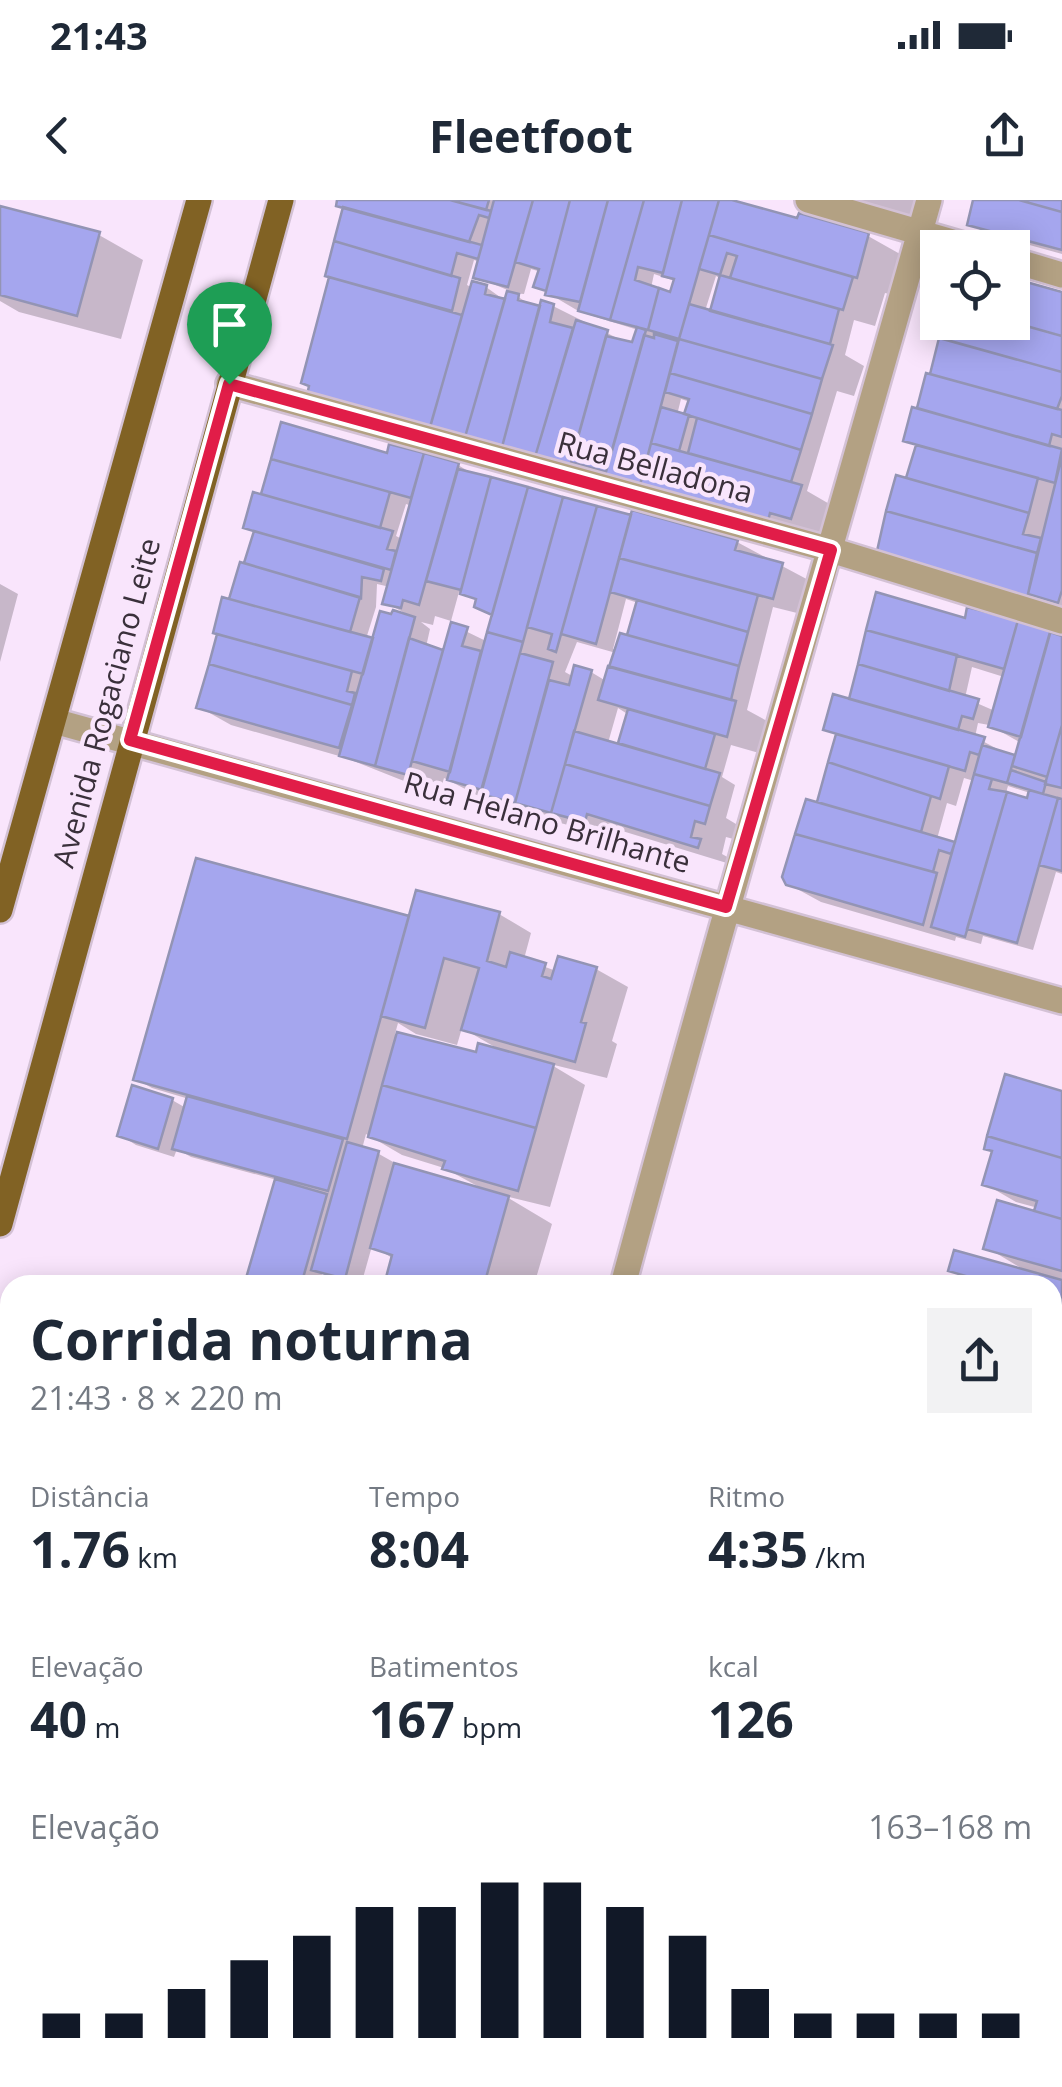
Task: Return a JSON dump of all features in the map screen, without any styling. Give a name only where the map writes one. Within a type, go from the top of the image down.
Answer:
[{"type":"main road","name":"Avenida Rogaciano Leite","points":[[0,910],[198,200]]},
{"type":"main road","name":"Avenida Rogaciano Leite","points":[[0,1224],[280,200]]},
{"type":"street","points":[[625,1275],[920,231],[808,200]]},
{"type":"street","points":[[920,230],[929,200]]},
{"type":"street","points":[[1030,265],[1062,275]]},
{"type":"street","name":"Rua Belladona","points":[[229,384],[831,550],[1062,621]]},
{"type":"street","name":"Rua Helano Brilhante","points":[[54,721],[1062,1001]]},
{"type":"building","points":[[337,200],[450,200],[491,211],[489,218],[479,215],[469,242],[336,206]]},
{"type":"building","points":[[450,200],[489,200],[486,210]]},
{"type":"building","points":[[494,200],[533,200],[508,287],[473,278]]},
{"type":"building","points":[[533,200],[570,200],[546,291],[533,287],[539,269],[515,262]]},
{"type":"building","points":[[570,200],[608,200],[580,302],[545,295]]},
{"type":"building","points":[[608,200],[644,200],[610,320],[578,311]]},
{"type":"building","points":[[644,200],[682,200],[663,273],[638,267],[635,280],[659,288],[648,330],[610,320]]},
{"type":"building","points":[[682,200],[719,200],[679,339],[648,330],[659,288],[670,292],[674,279],[662,276]]},
{"type":"building","points":[[719,200],[797,218],[799,213],[869,233],[857,278],[709,235]]},
{"type":"building","points":[[973,200],[1019,200],[1062,212],[1062,250],[1030,242],[1030,230],[986,230],[967,225]]},
{"type":"building","points":[[1019,200],[1062,200],[1062,212]]},
{"type":"building","points":[[0,206],[100,232],[77,316],[0,295]]},
{"type":"building","points":[[343,207],[482,245],[478,259],[457,253],[451,276],[334,241]]},
{"type":"building","points":[[709,235],[853,277],[843,310],[730,278],[737,256],[727,253],[720,275],[699,269]]},
{"type":"building","points":[[334,241],[460,278],[452,311],[325,276]]},
{"type":"building","points":[[720,275],[839,309],[830,344],[710,311]]},
{"type":"building","points":[[329,277],[462,315],[429,431],[307,395],[309,386],[301,383]]},
{"type":"building","points":[[472,281],[487,285],[485,294],[505,299],[465,437],[430,427]]},
{"type":"building","points":[[1030,283],[1062,292],[1062,336],[1030,327]]},
{"type":"building","points":[[507,291],[519,294],[518,300],[540,306],[502,447],[465,437]]},
{"type":"building","points":[[541,300],[554,304],[550,322],[573,328],[535,457],[502,447]]},
{"type":"building","points":[[689,304],[833,345],[822,379],[679,339]]},
{"type":"building","points":[[576,320],[608,330],[570,466],[535,457]]},
{"type":"building","points":[[637,327],[646,330],[606,472],[571,462],[606,336],[632,342]]},
{"type":"building","points":[[1030,327],[1062,336],[1062,372],[947,340],[1030,340]]},
{"type":"building","points":[[654,334],[678,341],[640,485],[605,475],[644,335],[654,338]]},
{"type":"building","points":[[679,339],[822,379],[812,414],[670,373]]},
{"type":"building","points":[[938,340],[946,340],[1062,372],[1062,396],[1057,409],[930,374]]},
{"type":"building","points":[[670,373],[812,414],[801,450],[684,414],[689,399],[665,392]]},
{"type":"building","points":[[926,373],[1062,410],[1062,437],[1052,434],[1049,446],[917,408]]},
{"type":"building","points":[[661,407],[689,415],[679,451],[651,443]]},
{"type":"building","points":[[912,407],[1062,449],[1055,483],[903,441]]},
{"type":"building","points":[[697,418],[801,450],[791,482],[688,453]]},
{"type":"building","points":[[281,422],[387,453],[389,444],[424,453],[411,498],[271,459]]},
{"type":"building","points":[[651,443],[802,485],[791,519],[770,513],[768,521],[640,485]]},
{"type":"building","points":[[916,445],[1038,478],[1029,513],[906,478]]},
{"type":"building","points":[[424,453],[459,463],[419,605],[403,600],[401,608],[382,604]]},
{"type":"building","points":[[1062,456],[1062,590],[1058,603],[1028,594]]},
{"type":"building","points":[[271,459],[390,492],[380,528],[261,494]]},
{"type":"building","points":[[458,469],[491,477],[461,590],[426,581]]},
{"type":"building","points":[[896,475],[1029,513],[1023,534],[1041,538],[1037,553],[886,511]]},
{"type":"building","points":[[491,477],[528,487],[492,615],[474,607],[476,599],[460,594]]},
{"type":"building","points":[[528,487],[563,497],[523,642],[487,632]]},
{"type":"building","points":[[253,492],[393,531],[387,549],[396,551],[391,570],[243,528]]},
{"type":"building","points":[[563,497],[597,506],[556,652],[548,649],[552,634],[527,627]]},
{"type":"building","points":[[597,506],[631,515],[596,644],[561,634]]},
{"type":"building","points":[[632,510],[738,540],[735,550],[783,563],[773,599],[619,558]]},
{"type":"building","points":[[886,511],[1037,553],[1026,603],[892,564],[877,551]]},
{"type":"building","points":[[254,531],[384,569],[381,581],[362,577],[361,598],[244,563]]},
{"type":"building","points":[[619,558],[758,595],[748,632],[610,592]]},
{"type":"building","points":[[240,562],[360,597],[350,632],[229,599]]},
{"type":"building","points":[[876,592],[965,618],[967,607],[1018,620],[1004,669],[866,630]]},
{"type":"building","points":[[222,597],[373,638],[363,674],[213,633]]},
{"type":"building","points":[[637,600],[748,632],[739,666],[627,635]]},
{"type":"building","points":[[393,610],[415,617],[375,766],[339,756],[380,611],[391,614]]},
{"type":"building","points":[[1018,620],[1051,630],[1021,737],[988,727]]},
{"type":"building","points":[[451,622],[468,627],[462,646],[481,651],[450,772],[412,761]]},
{"type":"building","points":[[866,630],[957,655],[949,691],[858,664]]},
{"type":"building","points":[[487,632],[523,642],[482,790],[447,780]]},
{"type":"building","points":[[1050,632],[1062,636],[1062,725],[1047,777],[1012,766]]},
{"type":"building","points":[[620,633],[739,666],[731,700],[609,667]]},
{"type":"building","points":[[217,634],[352,671],[347,691],[355,693],[352,705],[209,664]]},
{"type":"building","points":[[409,638],[443,650],[408,775],[375,766]]},
{"type":"building","points":[[520,653],[553,662],[515,803],[480,794]]},
{"type":"building","points":[[209,664],[352,705],[339,748],[196,708]]},
{"type":"building","points":[[858,664],[979,699],[973,719],[962,716],[958,730],[849,699]]},
{"type":"building","points":[[574,665],[592,670],[551,813],[515,803],[549,680],[569,685]]},
{"type":"building","points":[[608,666],[736,701],[727,737],[598,700]]},
{"type":"building","points":[[833,694],[985,737],[979,755],[970,752],[965,771],[823,730]]},
{"type":"building","points":[[628,709],[715,734],[705,769],[618,743]]},
{"type":"building","points":[[1062,725],[1062,788],[1045,784]]},
{"type":"building","points":[[574,731],[720,773],[710,806],[565,764]]},
{"type":"building","points":[[836,734],[949,766],[940,799],[828,762]]},
{"type":"building","points":[[982,745],[1015,755],[1007,783],[974,774]]},
{"type":"building","points":[[828,762],[931,796],[921,832],[817,802]]},
{"type":"building","points":[[565,764],[710,806],[705,824],[695,821],[691,837],[701,839],[698,848],[587,814],[585,822],[551,813]]},
{"type":"building","points":[[1011,770],[1046,782],[1043,794],[1007,783]]},
{"type":"building","points":[[974,774],[992,779],[989,789],[1007,792],[965,937],[931,927]]},
{"type":"building","points":[[1029,790],[1058,798],[1017,943],[967,929],[1007,792],[1027,798]]},
{"type":"building","points":[[1058,798],[1062,799],[1062,871],[1039,865]]},
{"type":"building","points":[[806,799],[955,842],[951,854],[939,850],[933,872],[795,834]]},
{"type":"building","points":[[795,834],[937,873],[923,925],[786,885],[782,877]]},
{"type":"building","points":[[196,858],[409,916],[347,1139],[133,1080]]},
{"type":"building","points":[[416,890],[500,912],[487,961],[506,967],[510,952],[546,963],[542,976],[551,979],[558,956],[597,967],[581,1022],[586,1023],[575,1062],[461,1030],[479,968],[444,958],[425,1028],[381,1016]]},
{"type":"building","points":[[397,1032],[476,1052],[478,1043],[554,1064],[536,1128],[382,1085]]},
{"type":"building","points":[[1005,1074],[1062,1091],[1062,1158],[987,1136]]},
{"type":"building","points":[[132,1085],[173,1098],[158,1149],[117,1136]]},
{"type":"building","points":[[382,1085],[536,1128],[518,1191],[442,1169],[445,1161],[368,1137]]},
{"type":"building","points":[[187,1096],[343,1139],[328,1191],[172,1149]]},
{"type":"building","points":[[987,1136],[1062,1158],[1062,1219],[1034,1211],[1037,1201],[982,1185],[992,1151],[984,1149]]},
{"type":"building","points":[[347,1142],[379,1151],[346,1275],[311,1270]]},
{"type":"building","points":[[394,1163],[509,1196],[487,1275],[387,1275],[392,1255],[370,1248]]},
{"type":"building","points":[[275,1179],[327,1194],[304,1275],[247,1275]]},
{"type":"building","points":[[997,1200],[1062,1219],[1062,1271],[983,1249]]},
{"type":"building","points":[[954,1250],[1044,1275],[962,1275],[948,1271]]},
{"type":"route","points":[[229,384],[831,550],[726,907],[130,740],[229,384]]}]
